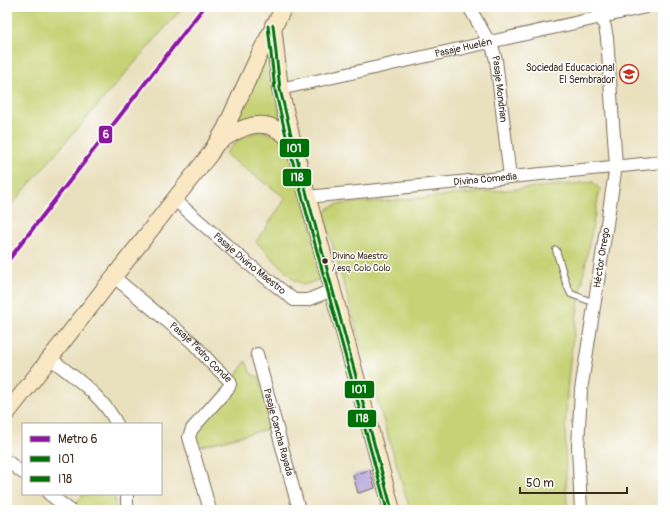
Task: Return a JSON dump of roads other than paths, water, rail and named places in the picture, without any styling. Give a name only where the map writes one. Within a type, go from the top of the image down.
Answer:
[{"type":"main road","points":[[7,413],[175,200],[218,143],[273,25],[284,7]]},
{"type":"main road","points":[[273,25],[280,89],[293,143],[392,510]]},
{"type":"main road","points":[[218,143],[241,128],[258,125],[274,128],[288,137],[293,143]]},
{"type":"street","name":"Pasaje Mondrian","points":[[469,7],[496,60],[510,176]]},
{"type":"street","name":"Pasaje Huelén","points":[[280,89],[488,42],[600,12],[646,7]]},
{"type":"street","name":"Héctor Orrego","points":[[581,510],[578,447],[581,390],[616,166],[609,49],[605,27],[600,12]]},
{"type":"street","name":"Divina Comedia","points":[[307,198],[510,176],[663,162]]},
{"type":"street","name":"Pasaje Divino Maestro","points":[[175,200],[246,262],[294,300],[308,300],[332,290]]},
{"type":"street","name":"Pasaje Pedro Conde","points":[[114,277],[193,343],[230,381],[229,388],[192,429],[189,437],[210,510]]},
{"type":"street","name":"Pasaje Cancha Rayada","points":[[257,354],[298,510]]},
{"type":"street","points":[[50,358],[94,393],[107,408],[116,423]]},
{"type":"street","points":[[7,461],[22,472]]},
{"type":"street","points":[[51,495],[70,510]]},
{"type":"street","points":[[127,495],[127,510]]},
{"type":"lane","points":[[556,250],[571,294],[595,303]]},
{"type":"metro line","name":"6","points":[[7,262],[204,7]]},
{"type":"place","name":"Sociedad Educacional El Sembrador","points":[[629,74]]},
{"type":"place","name":"Divino Maestro / esq. Colo Colo","points":[[325,261]]}]
